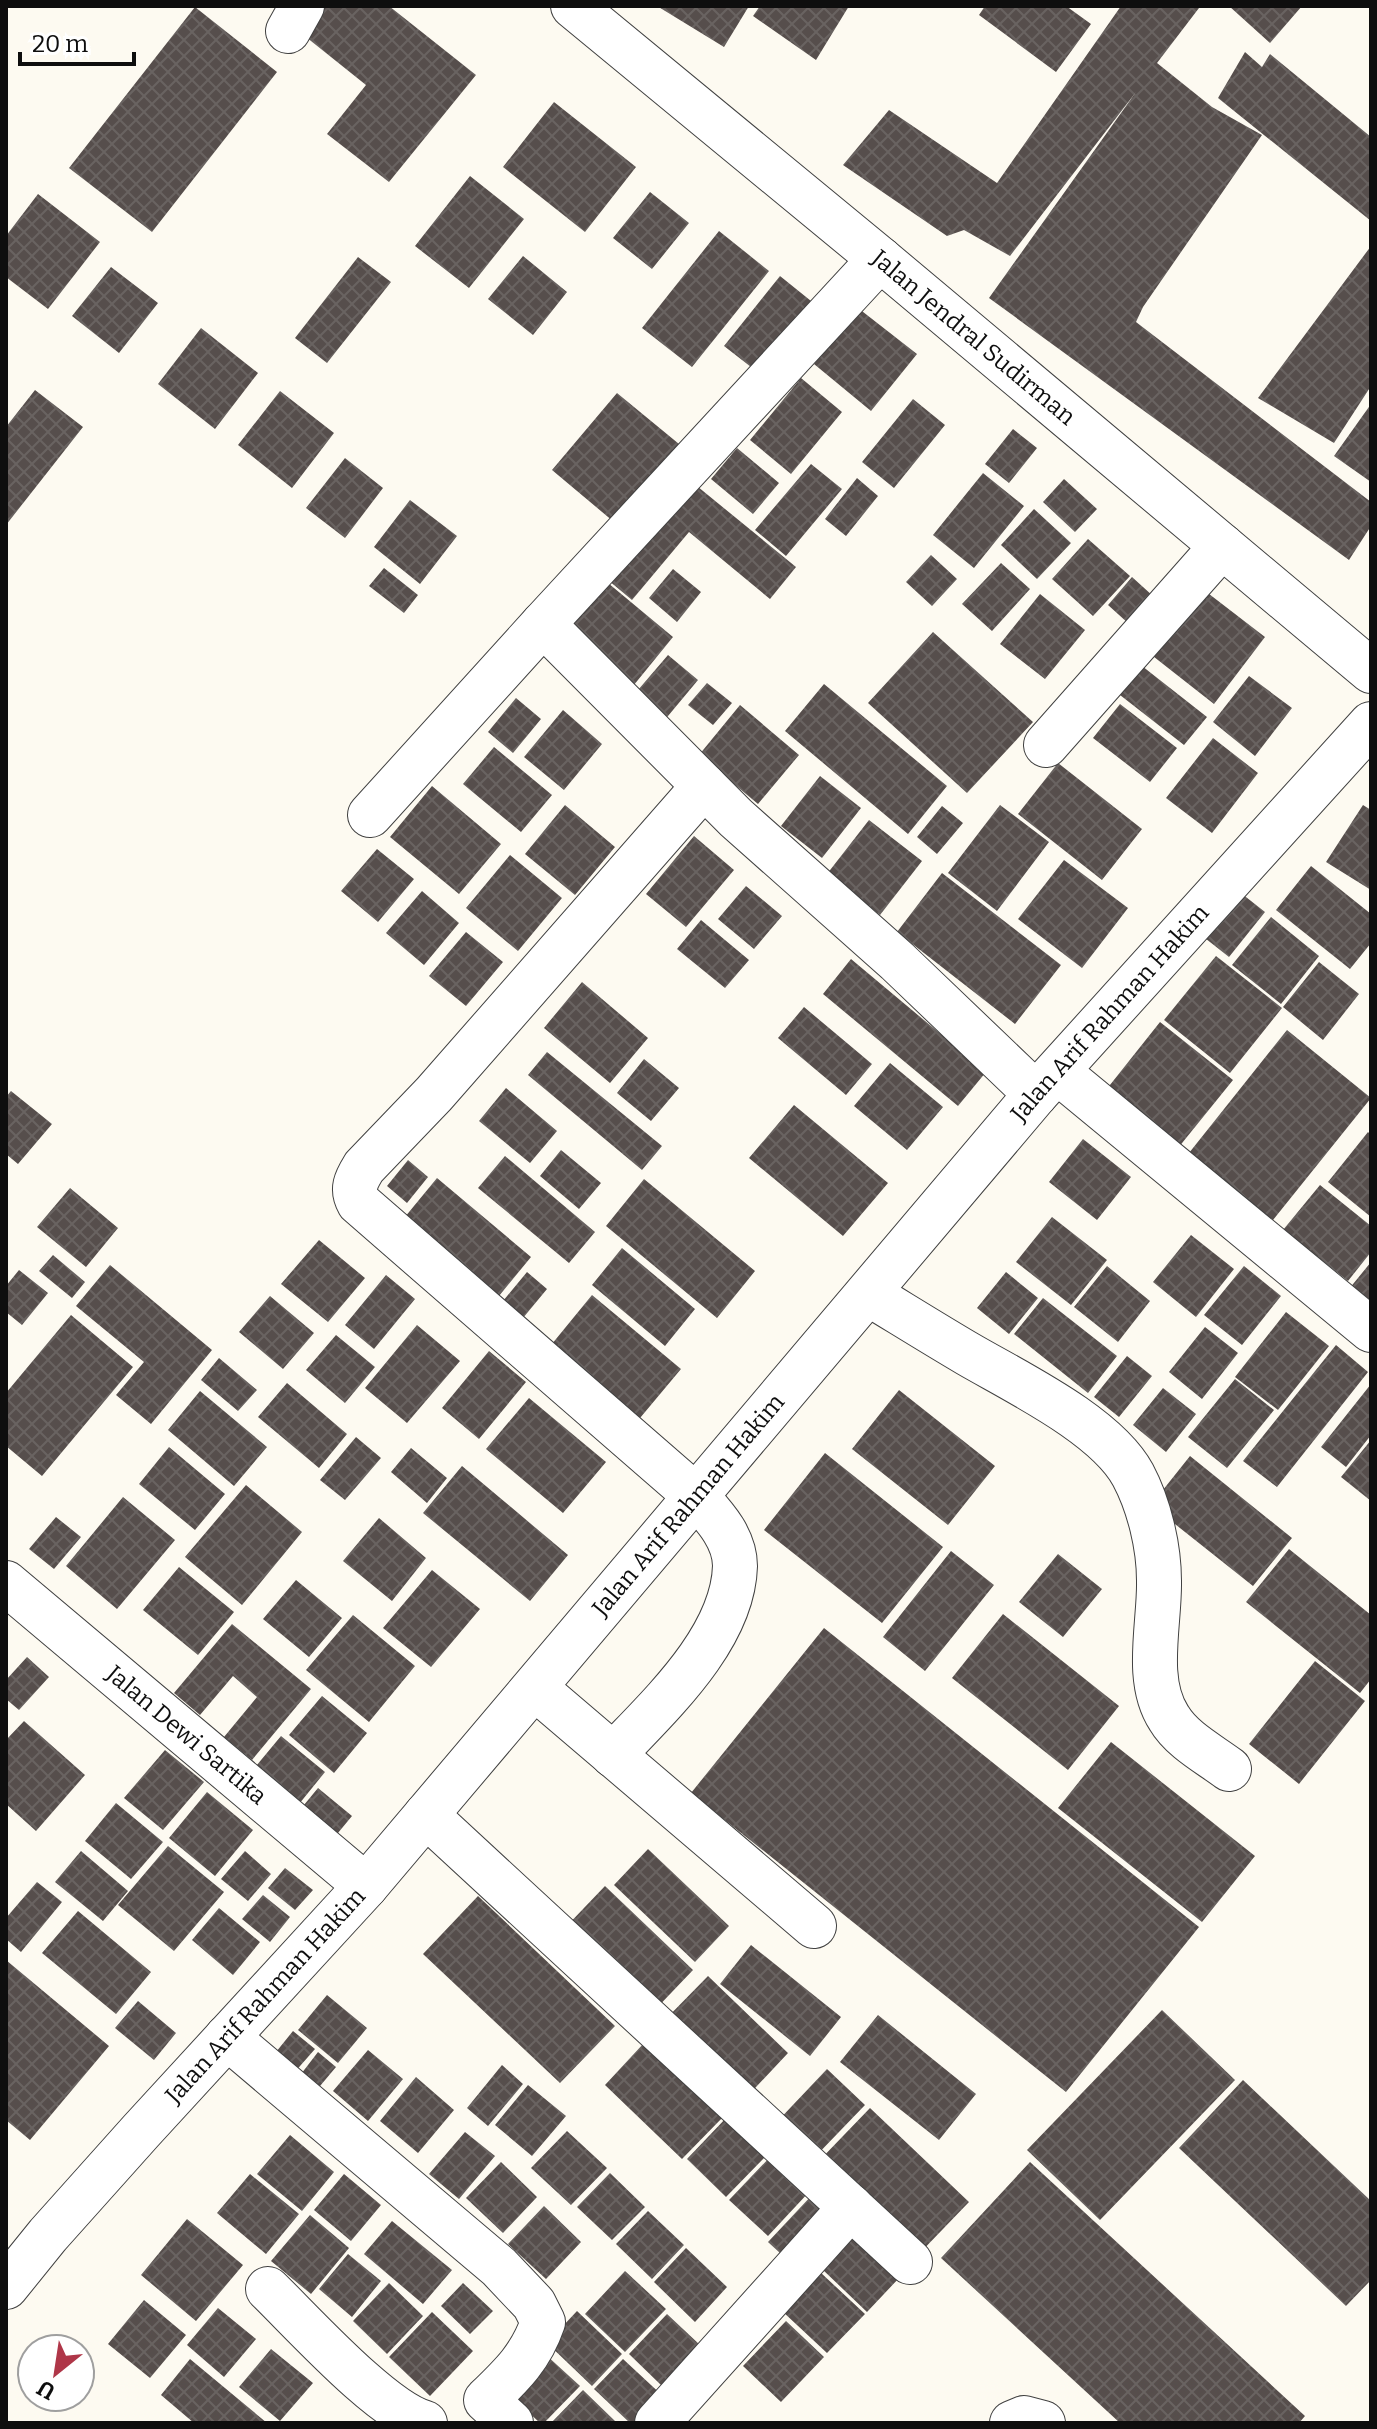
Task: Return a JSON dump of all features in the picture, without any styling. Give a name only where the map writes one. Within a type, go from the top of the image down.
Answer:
[{"type":"street","name":"Jalan Jendral Sudirman","points":[[573,6],[1371,671]]},
{"type":"street","points":[[370,815],[880,259]]},
{"type":"street","points":[[1046,745],[1222,546]]},
{"type":"street","points":[[543,624],[704,786],[897,961],[1047,1083],[1371,1330]]},
{"type":"street","name":"Jalan Arif Rahman Hakim","points":[[6,2287],[48,2235],[366,1886],[1047,1083],[1371,724]]},
{"type":"street","points":[[613,1755],[674,1689],[708,1645],[729,1601],[735,1564],[724,1528],[697,1497],[359,1203],[354,1191],[364,1167],[434,1094],[704,786]]},
{"type":"street","points":[[869,1294],[1040,1396],[1097,1435],[1133,1475],[1157,1551],[1156,1673],[1160,1696],[1167,1716],[1178,1731],[1229,1769]]},
{"type":"street","name":"Jalan Dewi Sartika","points":[[6,1583],[366,1886]]},
{"type":"street","points":[[535,1688],[814,1926]]},
{"type":"street","points":[[426,1815],[910,2262]]},
{"type":"street","points":[[227,2037],[499,2267],[534,2304],[543,2322],[535,2346],[482,2415]]},
{"type":"street","points":[[657,2423],[851,2207]]},
{"type":"street","points":[[268,2289],[363,2381],[399,2410],[425,2423]]},
{"type":"street","points":[[1012,2423],[1024,2418],[1043,2423]]},
{"type":"building","points":[[322,6],[389,6],[476,75],[389,182],[327,134],[366,85],[301,33]]},
{"type":"building","points":[[657,6],[749,6],[724,47]]},
{"type":"building","points":[[760,6],[849,6],[816,60],[753,16]]},
{"type":"building","points":[[985,6],[1066,6],[1091,24],[1056,72],[979,15]]},
{"type":"building","points":[[1121,6],[1199,8],[1157,63],[1212,107],[1262,135],[1143,307],[1136,322],[1371,502],[1371,526],[1349,560],[989,298],[1136,92],[1010,256],[964,230],[947,236],[843,165],[889,110],[997,183]]},
{"type":"building","points":[[1229,6],[1302,6],[1270,43]]},
{"type":"building","points":[[195,7],[277,72],[152,232],[69,168]]},
{"type":"building","points":[[1245,52],[1262,67],[1270,54],[1371,137],[1371,221],[1218,98]]},
{"type":"building","points":[[554,102],[636,167],[585,232],[503,167]]},
{"type":"building","points":[[470,176],[524,219],[469,288],[415,246]]},
{"type":"building","points":[[650,192],[689,223],[652,269],[613,238]]},
{"type":"building","points":[[38,194],[100,242],[48,309],[6,277],[6,236]]},
{"type":"building","points":[[719,231],[769,271],[692,367],[642,328]]},
{"type":"building","points":[[1371,246],[1371,386],[1334,443],[1258,398]]},
{"type":"building","points":[[523,256],[567,292],[533,335],[488,299]]},
{"type":"building","points":[[358,257],[391,282],[327,363],[295,338]]},
{"type":"building","points":[[111,267],[158,303],[119,353],[72,316]]},
{"type":"building","points":[[780,276],[816,305],[760,374],[724,346]]},
{"type":"building","points":[[858,308],[917,354],[871,411],[814,364]]},
{"type":"building","points":[[201,328],[258,373],[215,429],[158,384]]},
{"type":"building","points":[[801,378],[842,412],[791,474],[750,440]]},
{"type":"building","points":[[35,390],[83,427],[6,525],[6,427]]},
{"type":"building","points":[[280,391],[334,433],[292,488],[238,445]]},
{"type":"building","points":[[617,393],[679,444],[614,522],[552,470]]},
{"type":"building","points":[[913,399],[945,425],[894,488],[862,462]]},
{"type":"building","points":[[1371,404],[1371,482],[1334,456]]},
{"type":"building","points":[[1013,429],[1037,448],[1009,483],[985,464]]},
{"type":"building","points":[[737,448],[779,483],[753,514],[711,479]]},
{"type":"building","points":[[345,458],[383,488],[345,538],[306,508]]},
{"type":"building","points":[[811,464],[842,489],[786,556],[755,530]]},
{"type":"building","points":[[983,473],[1024,506],[974,568],[933,535]]},
{"type":"building","points":[[857,478],[878,496],[846,536],[825,519]]},
{"type":"building","points":[[1064,479],[1097,509],[1075,532],[1043,502]]},
{"type":"building","points":[[692,482],[796,567],[770,599],[689,532],[632,600],[608,580]]},
{"type":"building","points":[[410,500],[457,536],[420,584],[374,547]]},
{"type":"building","points":[[1034,509],[1071,543],[1037,579],[1001,545]]},
{"type":"building","points":[[1088,539],[1130,576],[1093,616],[1052,579]]},
{"type":"building","points":[[931,555],[957,579],[932,606],[906,582]]},
{"type":"building","points":[[1001,563],[1030,589],[992,631],[962,604]]},
{"type":"building","points":[[384,568],[418,595],[404,613],[369,586]]},
{"type":"building","points":[[673,569],[701,592],[677,622],[649,598]]},
{"type":"building","points":[[1132,577],[1164,606],[1139,633],[1108,605]]},
{"type":"building","points":[[608,583],[673,637],[629,691],[563,636]]},
{"type":"building","points":[[1200,587],[1265,637],[1214,704],[1149,653]]},
{"type":"building","points":[[1040,594],[1085,630],[1045,679],[1000,644]]},
{"type":"building","points":[[933,632],[1033,722],[967,793],[868,703]]},
{"type":"building","points":[[668,655],[698,680],[663,722],[632,697]]},
{"type":"building","points":[[1142,666],[1207,717],[1184,745],[1120,695]]},
{"type":"building","points":[[1249,676],[1292,708],[1255,756],[1213,722]]},
{"type":"building","points":[[707,683],[732,703],[713,725],[688,705]]},
{"type":"building","points":[[824,684],[947,786],[908,834],[785,731]]},
{"type":"building","points":[[516,698],[541,719],[513,753],[488,732]]},
{"type":"building","points":[[1120,704],[1177,748],[1150,782],[1093,738]]},
{"type":"building","points":[[740,705],[799,755],[758,804],[699,755]]},
{"type":"building","points":[[563,710],[602,744],[564,790],[524,757]]},
{"type":"building","points":[[1213,738],[1258,773],[1212,833],[1166,798]]},
{"type":"building","points":[[494,747],[552,795],[521,832],[463,784]]},
{"type":"building","points":[[1058,763],[1142,829],[1102,880],[1018,814]]},
{"type":"building","points":[[820,776],[861,808],[822,858],[781,826]]},
{"type":"building","points":[[432,786],[501,844],[459,894],[390,837]]},
{"type":"building","points":[[565,805],[615,847],[575,895],[525,854]]},
{"type":"building","points":[[1000,805],[1049,842],[997,911],[948,873]]},
{"type":"building","points":[[1363,805],[1371,810],[1371,890],[1326,862]]},
{"type":"building","points":[[942,806],[963,823],[937,854],[917,837]]},
{"type":"building","points":[[869,820],[922,861],[880,915],[827,874]]},
{"type":"building","points":[[694,836],[734,870],[686,927],[646,894]]},
{"type":"building","points":[[377,849],[414,879],[378,922],[341,891]]},
{"type":"building","points":[[510,855],[562,898],[518,951],[466,908]]},
{"type":"building","points":[[1064,860],[1128,908],[1082,968],[1018,919]]},
{"type":"building","points":[[1311,866],[1371,914],[1371,943],[1350,969],[1276,910]]},
{"type":"building","points":[[942,873],[1061,965],[1015,1024],[897,932]]},
{"type":"building","points":[[746,886],[782,916],[754,949],[718,919]]},
{"type":"building","points":[[1232,886],[1265,912],[1229,957],[1196,931]]},
{"type":"building","points":[[422,891],[459,923],[424,965],[386,933]]},
{"type":"building","points":[[1271,917],[1319,956],[1281,1004],[1232,965]]},
{"type":"building","points":[[701,920],[749,960],[725,988],[677,949]]},
{"type":"building","points":[[466,932],[503,962],[466,1006],[429,976]]},
{"type":"building","points":[[1216,956],[1282,1008],[1230,1073],[1164,1020]]},
{"type":"building","points":[[851,959],[986,1072],[958,1106],[823,994]]},
{"type":"building","points":[[1319,962],[1359,994],[1323,1040],[1283,1007]]},
{"type":"building","points":[[582,982],[648,1038],[610,1083],[544,1028]]},
{"type":"building","points":[[804,1007],[872,1064],[846,1095],[778,1038]]},
{"type":"building","points":[[1160,1022],[1233,1080],[1174,1153],[1102,1095]]},
{"type":"building","points":[[1287,1030],[1371,1098],[1273,1220],[1189,1153]]},
{"type":"building","points":[[547,1052],[662,1146],[642,1170],[528,1075]]},
{"type":"building","points":[[644,1059],[679,1088],[651,1121],[617,1093]]},
{"type":"building","points":[[890,1063],[943,1107],[907,1150],[854,1106]]},
{"type":"building","points":[[506,1088],[557,1131],[530,1163],[479,1121]]},
{"type":"building","points":[[11,1091],[52,1124],[18,1164],[6,1154],[6,1097]]},
{"type":"building","points":[[794,1105],[888,1183],[843,1236],[749,1158]]},
{"type":"building","points":[[1368,1132],[1371,1135],[1371,1217],[1328,1182]]},
{"type":"building","points":[[1083,1139],[1131,1177],[1097,1220],[1049,1182]]},
{"type":"building","points":[[561,1150],[601,1183],[579,1209],[540,1176]]},
{"type":"building","points":[[505,1156],[595,1232],[569,1263],[478,1188]]},
{"type":"building","points":[[408,1160],[428,1177],[407,1203],[387,1186]]},
{"type":"building","points":[[437,1178],[531,1257],[494,1302],[400,1223]]},
{"type":"building","points":[[644,1179],[755,1271],[717,1318],[606,1226]]},
{"type":"building","points":[[1320,1185],[1371,1226],[1371,1252],[1348,1281],[1283,1230]]},
{"type":"building","points":[[70,1188],[118,1228],[86,1267],[37,1227]]},
{"type":"building","points":[[1052,1217],[1107,1260],[1071,1305],[1016,1262]]},
{"type":"building","points":[[1191,1235],[1234,1269],[1196,1317],[1153,1282]]},
{"type":"building","points":[[319,1240],[365,1278],[328,1322],[281,1284]]},
{"type":"building","points":[[622,1248],[695,1309],[665,1346],[592,1285]]},
{"type":"building","points":[[53,1255],[85,1282],[72,1298],[39,1271]]},
{"type":"building","points":[[1371,1262],[1371,1306],[1349,1289]]},
{"type":"building","points":[[110,1265],[212,1350],[151,1424],[116,1395],[144,1362],[76,1306]]},
{"type":"building","points":[[1107,1266],[1150,1301],[1118,1342],[1074,1307]]},
{"type":"building","points":[[1244,1266],[1281,1296],[1242,1345],[1204,1315]]},
{"type":"building","points":[[19,1270],[48,1293],[22,1325],[6,1312],[6,1286]]},
{"type":"building","points":[[527,1272],[547,1289],[523,1318],[503,1301]]},
{"type":"building","points":[[1006,1272],[1038,1298],[1009,1334],[977,1308]]},
{"type":"building","points":[[386,1275],[415,1299],[374,1349],[345,1325]]},
{"type":"building","points":[[592,1295],[681,1369],[635,1424],[547,1350]]},
{"type":"building","points":[[270,1296],[314,1333],[283,1369],[239,1332]]},
{"type":"building","points":[[1043,1298],[1117,1356],[1088,1393],[1014,1334]]},
{"type":"building","points":[[1286,1312],[1329,1346],[1278,1410],[1235,1377]]},
{"type":"building","points":[[71,1315],[133,1367],[42,1476],[6,1446],[6,1393]]},
{"type":"building","points":[[417,1325],[460,1361],[407,1423],[365,1388]]},
{"type":"building","points":[[1205,1327],[1238,1353],[1202,1399],[1169,1372]]},
{"type":"building","points":[[336,1335],[375,1367],[345,1403],[306,1370]]},
{"type":"building","points":[[1336,1345],[1368,1372],[1277,1487],[1243,1461]]},
{"type":"building","points":[[489,1351],[526,1382],[479,1439],[442,1408]]},
{"type":"building","points":[[1127,1356],[1152,1376],[1119,1417],[1094,1397]]},
{"type":"building","points":[[219,1358],[257,1390],[238,1411],[201,1380]]},
{"type":"building","points":[[1235,1379],[1274,1410],[1227,1468],[1188,1437]]},
{"type":"building","points":[[287,1383],[347,1434],[319,1468],[258,1417]]},
{"type":"building","points":[[1371,1384],[1371,1435],[1346,1467],[1321,1447]]},
{"type":"building","points":[[1163,1388],[1196,1414],[1166,1452],[1133,1425]]},
{"type":"building","points":[[899,1390],[995,1466],[948,1525],[852,1449]]},
{"type":"building","points":[[200,1391],[267,1447],[234,1486],[168,1430]]},
{"type":"building","points":[[529,1398],[606,1462],[563,1513],[486,1449]]},
{"type":"building","points":[[356,1437],[381,1458],[345,1500],[320,1480]]},
{"type":"building","points":[[1371,1440],[1371,1501],[1341,1477]]},
{"type":"building","points":[[169,1447],[225,1494],[195,1530],[139,1484]]},
{"type":"building","points":[[411,1448],[447,1478],[427,1503],[391,1472]]},
{"type":"building","points":[[825,1453],[943,1547],[882,1623],[764,1530]]},
{"type":"building","points":[[1190,1456],[1292,1538],[1253,1586],[1151,1505]]},
{"type":"building","points":[[462,1466],[568,1555],[530,1601],[423,1513]]},
{"type":"building","points":[[246,1485],[302,1532],[242,1605],[185,1557]]},
{"type":"building","points":[[123,1497],[175,1540],[117,1609],[66,1566]]},
{"type":"building","points":[[56,1517],[81,1537],[54,1569],[29,1549]]},
{"type":"building","points":[[379,1518],[426,1558],[392,1601],[343,1561]]},
{"type":"building","points":[[1289,1549],[1371,1615],[1371,1679],[1360,1693],[1246,1602]]},
{"type":"building","points":[[951,1551],[994,1585],[925,1671],[883,1637]]},
{"type":"building","points":[[1058,1554],[1102,1589],[1063,1637],[1019,1602]]},
{"type":"building","points":[[179,1567],[234,1612],[198,1655],[143,1610]]},
{"type":"building","points":[[432,1570],[480,1609],[431,1667],[383,1628]]},
{"type":"building","points":[[296,1580],[342,1618],[309,1657],[263,1619]]},
{"type":"building","points":[[1003,1614],[1119,1706],[1068,1770],[952,1678]]},
{"type":"building","points":[[353,1615],[415,1666],[369,1722],[306,1670]]},
{"type":"building","points":[[232,1624],[311,1689],[252,1760],[224,1737],[257,1697],[233,1676],[200,1715],[174,1693]]},
{"type":"building","points":[[824,1628],[1199,1927],[1066,2092],[691,1793]]},
{"type":"building","points":[[27,1657],[49,1677],[19,1710],[6,1699],[6,1680]]},
{"type":"building","points":[[1315,1661],[1365,1701],[1299,1784],[1249,1744]]},
{"type":"building","points":[[322,1696],[367,1733],[334,1773],[289,1735]]},
{"type":"building","points":[[24,1721],[85,1775],[36,1831],[6,1804],[6,1740]]},
{"type":"building","points":[[281,1736],[325,1772],[295,1809],[251,1772]]},
{"type":"building","points":[[1111,1742],[1255,1856],[1202,1922],[1058,1808]]},
{"type":"building","points":[[165,1750],[204,1782],[163,1830],[124,1798]]},
{"type":"building","points":[[318,1788],[352,1816],[333,1839],[299,1811]]},
{"type":"building","points":[[207,1792],[253,1830],[215,1876],[169,1838]]},
{"type":"building","points":[[116,1803],[163,1842],[131,1879],[85,1841]]},
{"type":"building","points":[[168,1846],[224,1892],[174,1951],[118,1905]]},
{"type":"building","points":[[648,1849],[729,1926],[695,1962],[614,1885]]},
{"type":"building","points":[[81,1851],[128,1891],[103,1921],[55,1882]]},
{"type":"building","points":[[245,1851],[271,1874],[248,1901],[221,1879]]},
{"type":"building","points":[[285,1868],[313,1890],[295,1910],[268,1888]]},
{"type":"building","points":[[37,1882],[62,1902],[21,1952],[6,1939],[6,1918]]},
{"type":"building","points":[[605,1886],[693,1970],[650,2015],[562,1931]]},
{"type":"building","points":[[263,1895],[290,1917],[270,1942],[242,1919]]},
{"type":"building","points":[[478,1896],[615,2026],[560,2083],[423,1954]]},
{"type":"building","points":[[219,1908],[260,1942],[233,1975],[192,1940]]},
{"type":"building","points":[[78,1911],[151,1972],[116,2014],[42,1953]]},
{"type":"building","points":[[751,1945],[841,2017],[810,2056],[720,1984]]},
{"type":"building","points":[[6,1960],[109,2046],[30,2140],[6,2120]]},
{"type":"building","points":[[708,1976],[788,2053],[741,2103],[659,2026]]},
{"type":"building","points":[[327,1995],[367,2028],[338,2063],[298,2030]]},
{"type":"building","points":[[138,2001],[176,2033],[154,2060],[115,2028]]},
{"type":"building","points":[[1162,2010],[1235,2080],[1100,2220],[1027,2150]]},
{"type":"building","points":[[878,2015],[976,2094],[939,2140],[840,2062]]},
{"type":"building","points":[[293,2031],[315,2049],[293,2074],[272,2057]]},
{"type":"building","points":[[644,2043],[723,2117],[682,2159],[605,2085]]},
{"type":"building","points":[[368,2050],[403,2079],[368,2121],[333,2091]]},
{"type":"building","points":[[318,2052],[336,2067],[315,2092],[298,2078]]},
{"type":"building","points":[[502,2065],[523,2084],[488,2126],[467,2108]]},
{"type":"building","points":[[827,2069],[865,2105],[812,2160],[774,2125]]},
{"type":"building","points":[[416,2077],[454,2110],[418,2153],[380,2121]]},
{"type":"building","points":[[1243,2080],[1371,2201],[1371,2280],[1346,2306],[1179,2148]]},
{"type":"building","points":[[528,2085],[566,2116],[532,2156],[495,2125]]},
{"type":"building","points":[[870,2108],[969,2202],[916,2257],[817,2163]]},
{"type":"building","points":[[727,2117],[767,2155],[726,2197],[687,2159]]},
{"type":"building","points":[[567,2131],[607,2168],[571,2205],[531,2168]]},
{"type":"building","points":[[465,2132],[495,2156],[459,2199],[429,2174]]},
{"type":"building","points":[[290,2135],[334,2172],[302,2211],[257,2174]]},
{"type":"building","points":[[772,2155],[810,2191],[768,2236],[729,2200]]},
{"type":"building","points":[[501,2162],[537,2197],[503,2233],[466,2198]]},
{"type":"building","points":[[1030,2162],[1305,2416],[1299,2423],[1120,2423],[941,2258]]},
{"type":"building","points":[[610,2173],[645,2207],[612,2240],[577,2207]]},
{"type":"building","points":[[250,2174],[299,2214],[266,2254],[217,2213]]},
{"type":"building","points":[[344,2174],[381,2205],[351,2241],[314,2210]]},
{"type":"building","points":[[813,2194],[837,2217],[792,2264],[768,2242]]},
{"type":"building","points":[[544,2206],[581,2242],[546,2279],[508,2244]]},
{"type":"building","points":[[648,2211],[684,2245],[652,2279],[616,2244]]},
{"type":"building","points":[[310,2215],[349,2248],[311,2294],[271,2261]]},
{"type":"building","points":[[187,2219],[243,2265],[196,2321],[141,2275]]},
{"type":"building","points":[[392,2221],[452,2270],[423,2304],[364,2254]]},
{"type":"building","points":[[856,2234],[900,2277],[867,2312],[822,2269]]},
{"type":"building","points":[[686,2248],[727,2287],[695,2322],[654,2282]]},
{"type":"building","points":[[348,2254],[381,2281],[352,2317],[319,2289]]},
{"type":"building","points":[[625,2271],[666,2309],[625,2352],[585,2314]]},
{"type":"building","points":[[820,2272],[865,2314],[827,2353],[782,2311]]},
{"type":"building","points":[[389,2283],[423,2316],[387,2354],[353,2321]]},
{"type":"building","points":[[463,2283],[493,2311],[470,2334],[441,2306]]},
{"type":"building","points":[[144,2300],[186,2335],[150,2378],[108,2344]]},
{"type":"building","points":[[218,2308],[256,2339],[224,2377],[187,2345]]},
{"type":"building","points":[[577,2311],[622,2354],[592,2386],[547,2343]]},
{"type":"building","points":[[432,2312],[473,2351],[430,2396],[389,2357]]},
{"type":"building","points":[[667,2314],[700,2345],[661,2385],[629,2354]]},
{"type":"building","points":[[786,2321],[824,2357],[781,2402],[743,2366]]},
{"type":"building","points":[[271,2349],[313,2383],[280,2421],[239,2387]]},
{"type":"building","points":[[545,2354],[580,2386],[544,2423],[540,2423],[508,2393]]},
{"type":"building","points":[[190,2359],[267,2423],[194,2423],[161,2395]]},
{"type":"building","points":[[623,2359],[665,2398],[641,2423],[630,2423],[594,2389]]},
{"type":"building","points":[[583,2390],[617,2423],[551,2423]]}]
